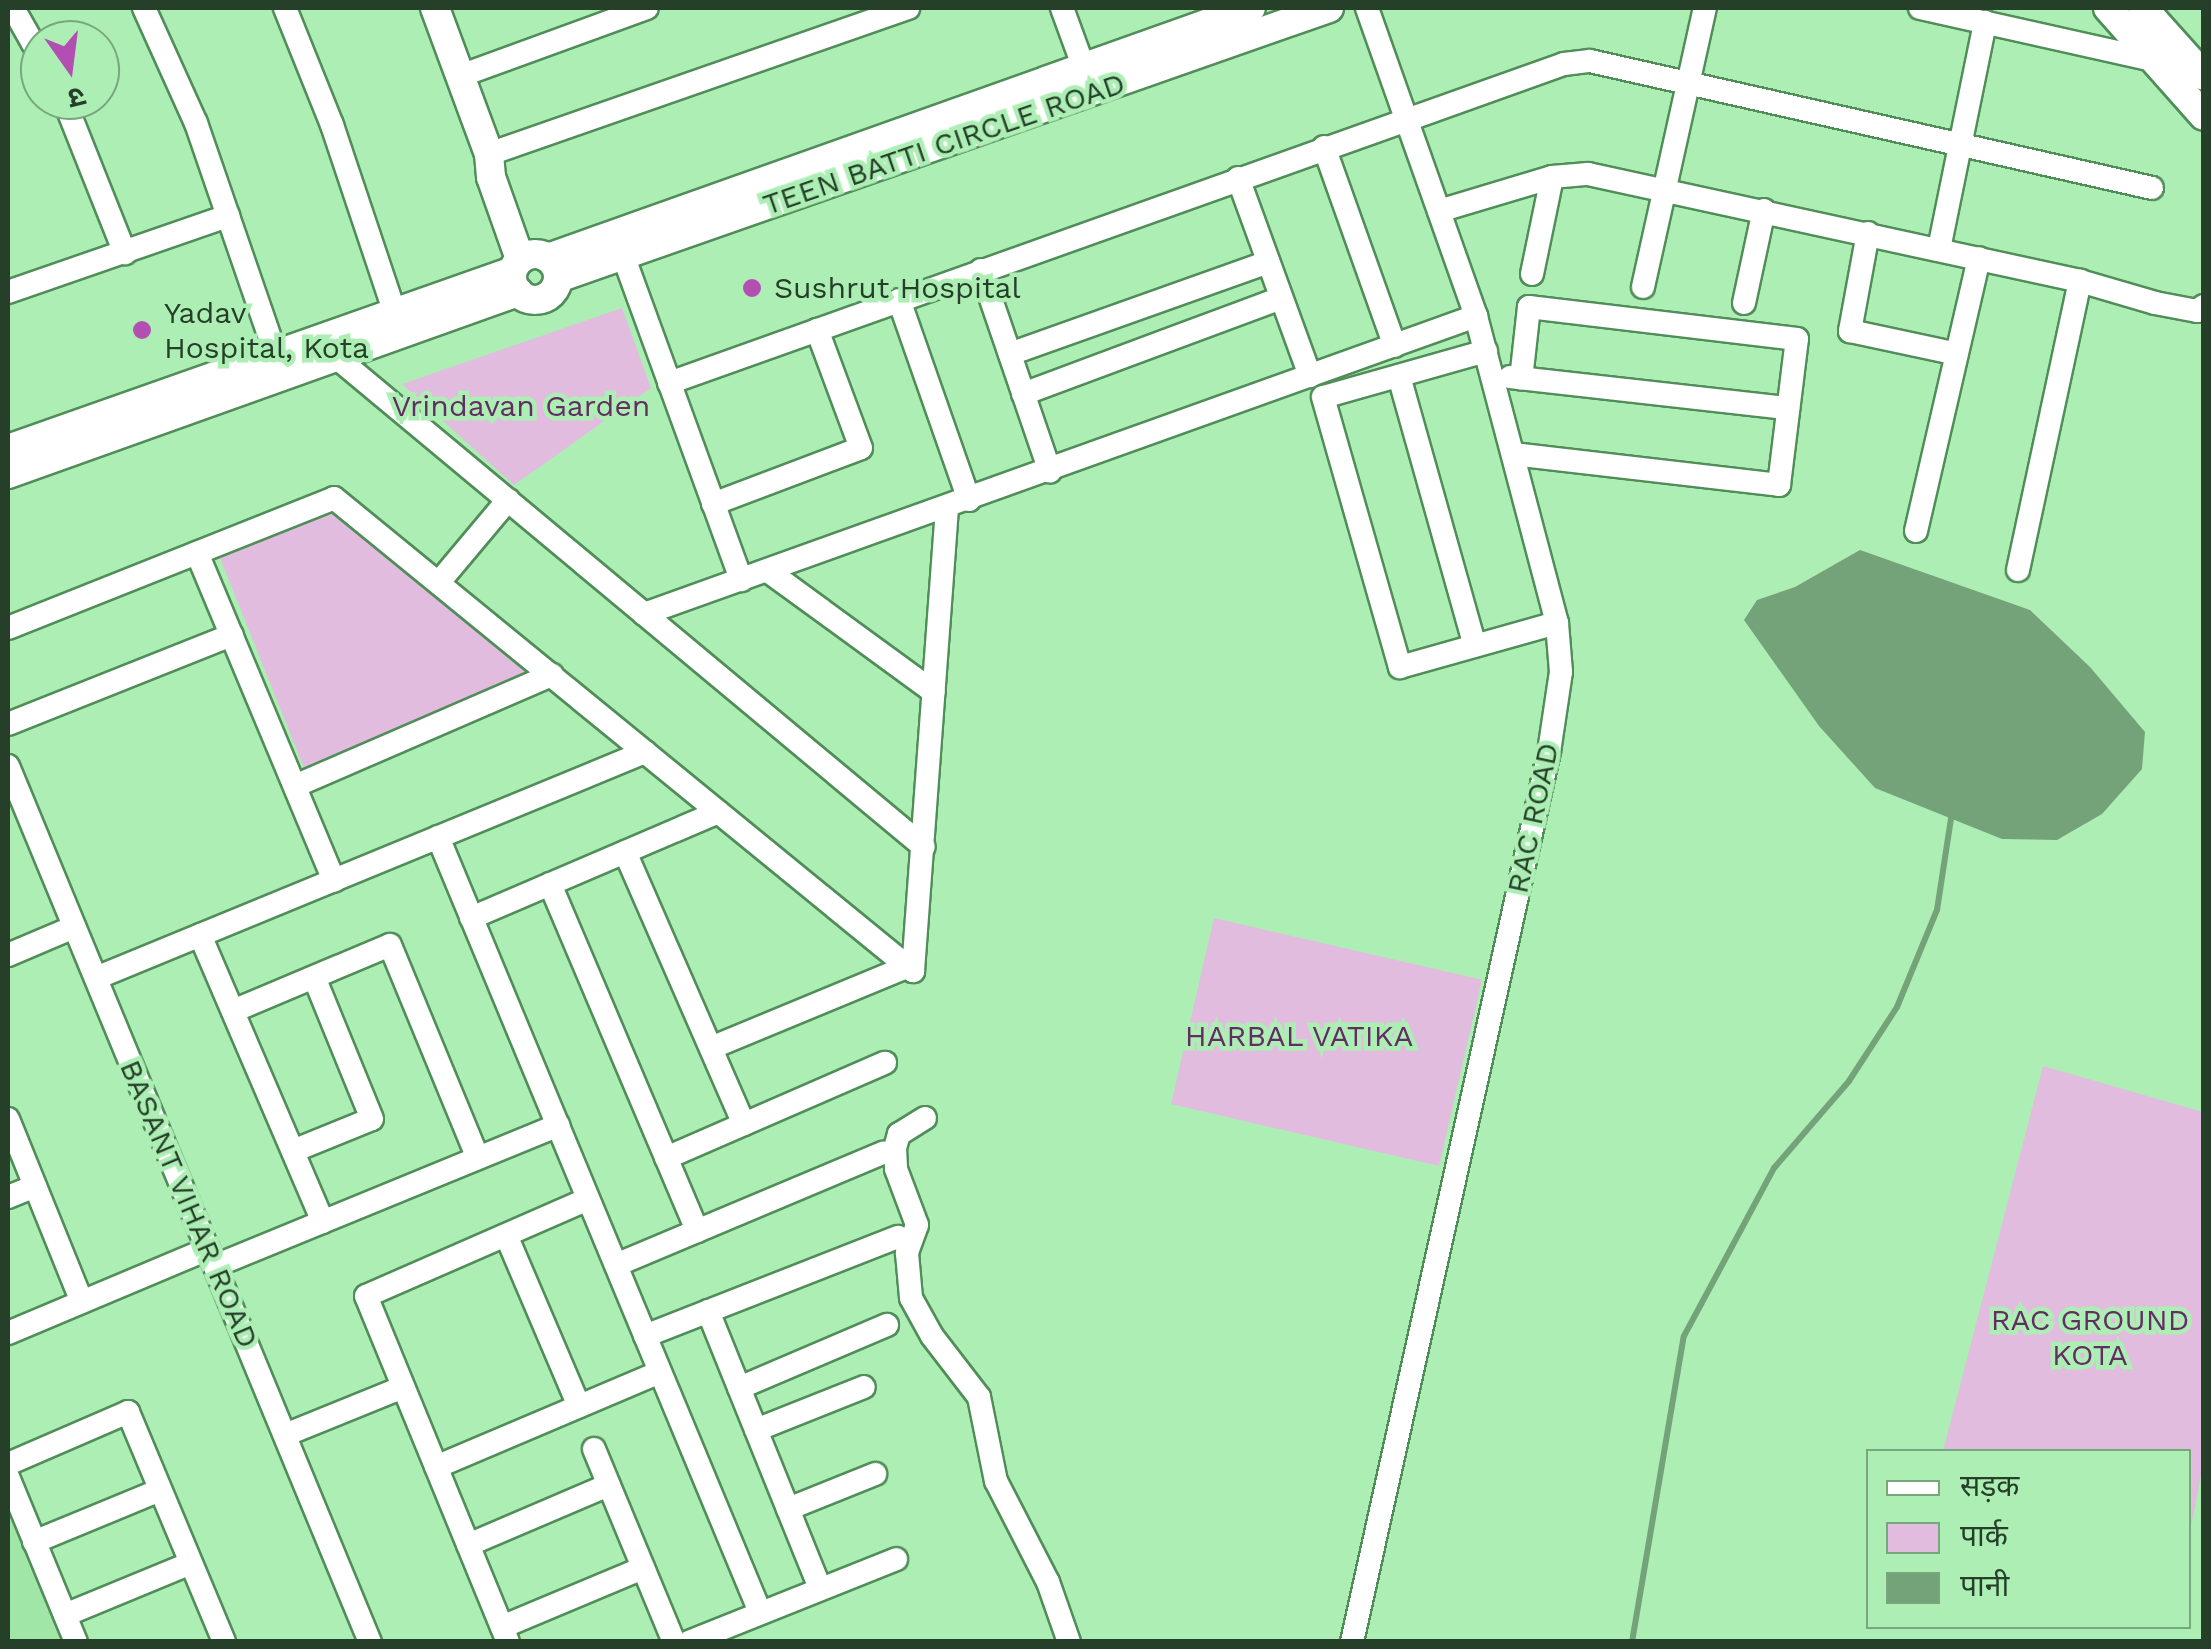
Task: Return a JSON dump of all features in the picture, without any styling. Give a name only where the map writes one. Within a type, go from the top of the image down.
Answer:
[{"type":"street","points":[[144,8],[196,123],[276,355]]},
{"type":"street","points":[[285,8],[332,125],[395,313]]},
{"type":"street","points":[[435,8],[489,154],[491,178],[533,269]]},
{"type":"street","points":[[460,76],[647,8]]},
{"type":"street","points":[[1062,8],[1088,80]]},
{"type":"street","points":[[8,450],[395,313],[1088,80],[1251,8]]},
{"type":"street","name":"TEEN BATTI CIRCLE ROAD","points":[[533,269],[623,255],[1088,80],[1329,8]]},
{"type":"street","name":"RAC ROAD","points":[[1352,1642],[1548,752],[1561,672],[1558,623],[1476,316],[1366,8]]},
{"type":"street","points":[[1643,287],[1706,8]]},
{"type":"street","points":[[1920,8],[2153,60]]},
{"type":"street","points":[[2108,8],[2204,116]]},
{"type":"street","points":[[2144,8],[2204,76]]},
{"type":"street","points":[[489,154],[840,19],[893,10]]},
{"type":"street","points":[[1939,249],[1985,22]]},
{"type":"street","points":[[669,383],[1564,64],[1590,61],[2152,188]]},
{"type":"street","points":[[72,120],[124,252]]},
{"type":"street","points":[[1324,147],[1395,346]]},
{"type":"street","points":[[1438,211],[1552,176],[1588,174],[1979,258],[2155,303],[2196,311],[2204,306]]},
{"type":"street","points":[[1532,274],[1552,176]]},
{"type":"street","points":[[1238,178],[1310,376]]},
{"type":"street","points":[[1744,303],[1764,210]]},
{"type":"street","points":[[8,292],[228,216]]},
{"type":"street","points":[[1868,233],[1850,331],[1957,354]]},
{"type":"street","points":[[623,255],[741,580]]},
{"type":"street","points":[[1916,531],[1979,258]]},
{"type":"street","points":[[1010,354],[1268,262]]},
{"type":"street","points":[[8,474],[336,357],[533,269]]},
{"type":"street","points":[[982,270],[1050,471]]},
{"type":"street","points":[[2018,570],[2080,281]]},
{"type":"street","points":[[1024,394],[1281,298]]},
{"type":"street","points":[[8,628],[334,498],[913,972],[934,692],[958,504],[898,300]]},
{"type":"street","points":[[1513,454],[1779,486],[1797,339],[1530,307],[1521,380]]},
{"type":"street","points":[[644,614],[1476,316]]},
{"type":"street","points":[[713,504],[862,448],[817,330]]},
{"type":"street","points":[[336,357],[924,847]]},
{"type":"street","points":[[1558,623],[1400,667],[1324,397],[1399,376],[1489,363],[1521,380],[1788,408]]},
{"type":"street","points":[[1399,376],[1475,646]]},
{"type":"street","points":[[440,582],[508,500]]},
{"type":"street","points":[[197,553],[334,880]]},
{"type":"street","points":[[768,570],[934,692]]},
{"type":"street","points":[[8,724],[232,636]]},
{"type":"street","points":[[295,786],[552,675]]},
{"type":"street","points":[[96,978],[645,752]]},
{"type":"street","name":"BASANT VIHAR ROAD","points":[[8,766],[370,1642]]},
{"type":"street","points":[[472,918],[718,812]]},
{"type":"street","points":[[438,838],[760,1612]]},
{"type":"street","points":[[625,852],[744,1124]]},
{"type":"street","points":[[550,884],[697,1231]]},
{"type":"street","points":[[8,954],[74,927]]},
{"type":"street","points":[[200,935],[323,1222]]},
{"type":"street","points":[[233,1012],[390,946],[478,1158]]},
{"type":"street","points":[[711,1048],[907,967]]},
{"type":"street","points":[[293,1152],[372,1119],[314,977]]},
{"type":"street","points":[[666,1158],[885,1062]]},
{"type":"street","points":[[925,1118],[899,1134],[895,1148],[896,1168],[917,1225],[907,1254],[912,1298],[932,1336],[979,1397],[996,1481],[1048,1582],[1069,1642]]},
{"type":"street","points":[[8,1119],[82,1302]]},
{"type":"street","points":[[8,1333],[82,1302],[323,1222],[558,1126]]},
{"type":"street","points":[[616,1266],[883,1152]]},
{"type":"street","points":[[8,1197],[35,1186]]},
{"type":"street","points":[[588,1199],[366,1296],[505,1634],[644,1568]]},
{"type":"street","points":[[506,1235],[579,1406]]},
{"type":"street","points":[[645,1336],[898,1237]]},
{"type":"street","points":[[708,1311],[820,1588]]},
{"type":"street","points":[[739,1388],[887,1326]]},
{"type":"street","points":[[436,1467],[660,1372]]},
{"type":"street","points":[[285,1435],[403,1387]]},
{"type":"street","points":[[756,1430],[864,1387]]},
{"type":"street","points":[[8,1464],[128,1412],[223,1641]]},
{"type":"street","points":[[594,1449],[674,1642]]},
{"type":"street","points":[[788,1509],[875,1474]]},
{"type":"street","points":[[8,1477],[76,1642]]},
{"type":"street","points":[[468,1545],[609,1485]]},
{"type":"street","points":[[34,1542],[160,1490]]},
{"type":"street","points":[[689,1642],[896,1559]]},
{"type":"street","points":[[65,1615],[191,1563]]},
{"type":"shaded area","points":[[8,1512],[62,1641],[8,1641]]},
{"type":"green space","name":"Vrindavan Garden","points":[[622,308],[651,388],[514,485],[402,384]]},
{"type":"green space","points":[[333,509],[532,678],[306,773],[220,558]]},
{"type":"green space","name":"HARBAL VATIKA","points":[[1214,918],[1482,980],[1439,1166],[1171,1104]]},
{"type":"green space","name":"RAC GROUND KOTA","points":[[2043,1066],[2203,1112],[2204,1459],[2191,1527],[2191,1449],[1944,1449]]},
{"type":"water","points":[[1860,550],[2030,610],[2090,667],[2145,732],[2142,769],[2102,814],[2057,840],[2002,839],[1875,788],[1819,726],[1744,620],[1757,600],[1795,587]]},
{"type":"waterway","points":[[1632,1642],[1684,1336],[1774,1168],[1849,1081],[1897,1007],[1937,910],[1951,818]]},
{"type":"place","name":"Sushrut Hospital","points":[[752,288]]},
{"type":"place","name":"Yadav Hospital, Kota","points":[[142,330]]}]
